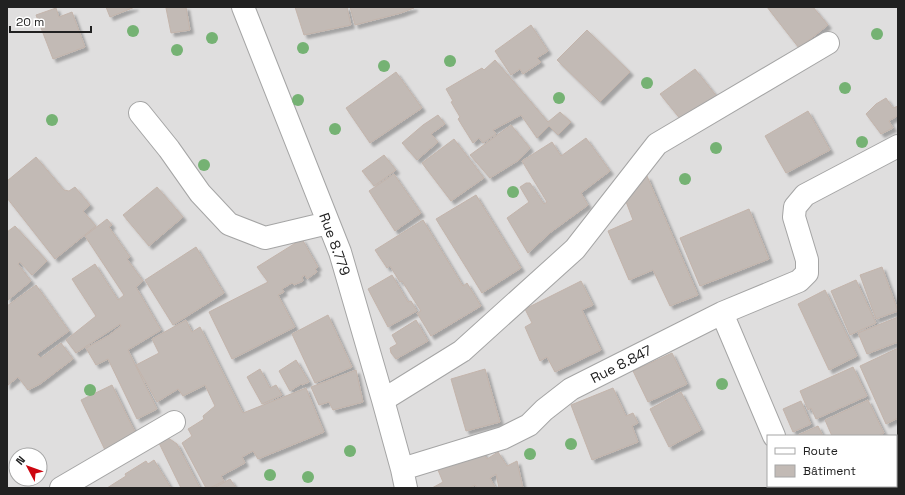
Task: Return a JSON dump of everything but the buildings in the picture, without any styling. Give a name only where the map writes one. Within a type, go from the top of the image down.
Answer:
[{"type":"street","name":"Rue 8.779","points":[[242,7],[340,252],[383,400],[404,479]]},
{"type":"street","points":[[383,400],[462,351],[575,249],[657,144],[828,43]]},
{"type":"street","points":[[140,113],[169,149],[200,193],[228,224],[265,238],[328,222]]},
{"type":"street","name":"Rue 8.847","points":[[404,479],[529,426],[544,410],[571,389],[722,313],[799,282],[807,273],[807,260],[794,217],[795,207],[805,195],[898,146]]},
{"type":"street","points":[[722,313],[774,435]]},
{"type":"street","points":[[61,488],[174,422]]},
{"type":"shaded area","points":[[7,7],[898,7],[898,488],[7,488]]}]
